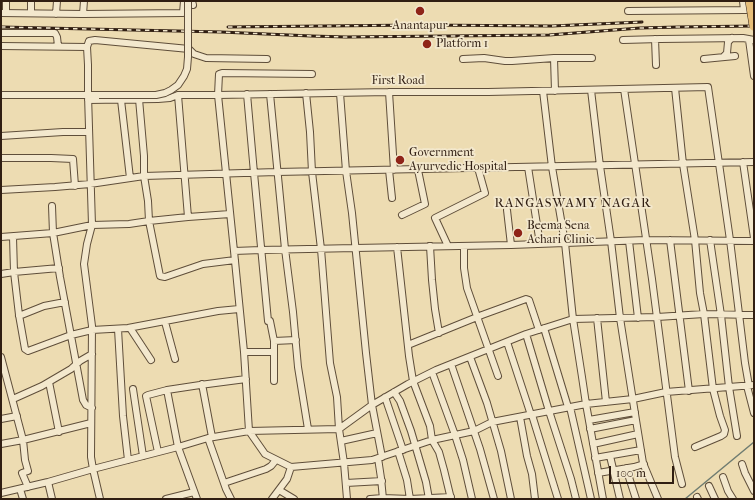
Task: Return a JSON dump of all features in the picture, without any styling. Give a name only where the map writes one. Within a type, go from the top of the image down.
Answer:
[{"type":"highway","points":[[750,1],[754,26]]},
{"type":"street","points":[[6,1],[3,13],[56,14],[184,13],[184,1]]},
{"type":"street","points":[[31,1],[31,13]]},
{"type":"street","points":[[56,14],[57,1]]},
{"type":"street","points":[[83,14],[84,1]]},
{"type":"street","points":[[743,1],[744,10]]},
{"type":"street","points":[[1,95],[88,98],[99,95],[156,95],[165,93],[178,85],[187,69],[191,2]]},
{"type":"street","points":[[628,11],[754,9]]},
{"type":"street","points":[[1,33],[55,34],[57,37],[58,46]]},
{"type":"street","points":[[723,57],[727,53],[728,42],[732,38]]},
{"type":"street","points":[[623,40],[732,38],[751,40],[754,76]]},
{"type":"street","points":[[655,39],[656,65]]},
{"type":"street","points":[[100,499],[91,457],[92,330],[84,264],[92,225],[87,47],[89,41],[95,40],[189,50],[194,54],[206,58],[267,59]]},
{"type":"street","points":[[1,46],[87,47]]},
{"type":"street","points":[[704,59],[735,56]]},
{"type":"street","points":[[463,59],[489,58],[512,62],[554,58],[592,58]]},
{"type":"street","points":[[554,58],[555,91]]},
{"type":"street","points":[[312,74],[220,73],[219,75],[218,95],[244,352],[249,431],[265,454],[291,467],[372,460],[432,440],[474,431],[492,422],[586,404],[633,399],[666,392],[750,386]]},
{"type":"street","points":[[675,88],[683,164],[695,240],[700,293],[713,389],[725,430],[724,434],[721,436],[695,447]]},
{"type":"street","name":"First Road","points":[[88,98],[121,100],[170,98],[178,95],[708,88],[719,163]]},
{"type":"street","points":[[624,89],[636,165],[675,457],[682,484]]},
{"type":"street","points":[[591,90],[600,166],[612,241],[620,318],[638,434],[644,464],[658,499]]},
{"type":"street","points":[[544,91],[552,167],[565,243],[573,319],[588,420],[603,499]]},
{"type":"street","points":[[389,92],[392,198]]},
{"type":"street","points":[[306,93],[330,363],[337,397],[347,499]]},
{"type":"street","points":[[340,93],[346,171],[352,213],[372,405],[380,458],[383,498]]},
{"type":"street","points":[[247,94],[261,250],[269,321],[274,342],[274,380]]},
{"type":"street","points":[[270,94],[298,368],[308,430]]},
{"type":"street","points":[[178,95],[188,216]]},
{"type":"street","points":[[139,99],[144,156],[144,176],[148,201],[149,221],[160,276],[165,277],[203,264],[235,260]]},
{"type":"street","points":[[121,100],[130,178]]},
{"type":"street","points":[[1,136],[89,132]]},
{"type":"street","points":[[1,158],[73,159],[75,186]]},
{"type":"street","points":[[234,251],[430,246],[511,246],[646,240],[754,239],[743,162]]},
{"type":"street","points":[[1,190],[75,186],[144,176],[754,162]]},
{"type":"street","points":[[719,163],[745,363],[754,413]]},
{"type":"street","points":[[528,167],[540,244]]},
{"type":"street","points":[[448,246],[435,218],[485,193],[478,168]]},
{"type":"street","points":[[402,215],[425,204],[418,170]]},
{"type":"street","points":[[52,206],[59,268],[83,400],[86,405],[92,408]]},
{"type":"street","points":[[507,210],[511,246]]},
{"type":"street","points":[[1,237],[54,233],[92,225],[129,224],[188,216],[230,214]]},
{"type":"street","points":[[13,237],[14,272],[19,316],[25,349],[28,351],[71,335],[92,330],[130,328],[218,311],[239,309]]},
{"type":"street","points":[[670,240],[689,391]]},
{"type":"street","points":[[710,240],[721,315],[729,387],[737,436]]},
{"type":"street","points":[[629,241],[638,318]]},
{"type":"street","points":[[430,246],[430,265],[439,333]]},
{"type":"street","points":[[464,246],[465,281],[498,376]]},
{"type":"street","points":[[370,499],[451,498],[439,452],[432,440],[430,426],[413,381],[397,247]]},
{"type":"street","points":[[1,274],[59,268]]},
{"type":"street","points":[[408,345],[477,317],[528,299],[542,329],[569,407],[591,499]]},
{"type":"street","points":[[19,316],[44,306],[65,302]]},
{"type":"street","points":[[1,493],[48,482],[93,468],[210,438],[249,431],[339,429],[385,397],[432,372],[526,334],[573,319],[638,318],[704,314],[754,315]]},
{"type":"street","points":[[596,318],[606,402]]},
{"type":"street","points":[[165,322],[175,359]]},
{"type":"street","points":[[130,328],[151,360]]},
{"type":"street","points":[[118,329],[123,416],[128,460]]},
{"type":"street","points":[[526,334],[576,499]]},
{"type":"street","points":[[274,342],[296,340]]},
{"type":"street","points":[[507,342],[558,499]]},
{"type":"street","points":[[244,352],[274,352]]},
{"type":"street","points":[[13,399],[49,382],[92,354]]},
{"type":"street","points":[[1,357],[3,370],[13,399],[24,440],[25,460],[28,472],[22,473],[28,487]]},
{"type":"street","points":[[470,357],[487,404],[506,471],[511,499]]},
{"type":"street","points":[[451,364],[480,449],[494,499]]},
{"type":"street","points":[[432,372],[463,460],[472,499]]},
{"type":"street","points":[[158,452],[146,396],[167,390],[202,384],[246,379]]},
{"type":"street","points":[[49,382],[59,432]]},
{"type":"street","points":[[202,384],[210,438],[224,483],[231,499]]},
{"type":"street","points":[[133,389],[143,456]]},
{"type":"street","points":[[167,390],[178,447],[197,499]]},
{"type":"street","points":[[394,392],[406,415],[416,445],[429,498]]},
{"type":"street","points":[[385,397],[400,450],[410,499]]},
{"type":"street","points":[[588,420],[635,412]]},
{"type":"street","points":[[1,419],[17,416]]},
{"type":"street","points":[[520,417],[532,474],[535,499]]},
{"type":"street","points":[[590,429],[636,420]]},
{"type":"street","points":[[1,444],[59,432],[91,423]]},
{"type":"street","points":[[341,441],[377,433]]},
{"type":"street","points":[[593,444],[638,434]]},
{"type":"street","points":[[595,458],[641,450]]},
{"type":"street","points":[[610,456],[620,499]]},
{"type":"street","points":[[224,483],[266,469],[276,460]]},
{"type":"street","points":[[598,473],[644,464]]},
{"type":"street","points":[[742,464],[754,491]]},
{"type":"street","points":[[272,499],[287,479],[291,467]]},
{"type":"street","points":[[626,468],[636,499]]},
{"type":"street","points":[[723,477],[728,491],[733,499]]},
{"type":"street","points":[[346,483],[382,481]]},
{"type":"street","points":[[48,482],[52,499]]},
{"type":"street","points":[[709,486],[715,499]]},
{"type":"street","points":[[20,489],[23,499]]},
{"type":"street","points":[[279,490],[294,499]]},
{"type":"street","points":[[166,499],[175,498],[194,492]]},
{"type":"waterway","points":[[685,499],[754,442]]},
{"type":"railway","points":[[228,27],[420,25],[552,26],[642,22]]},
{"type":"railway","points":[[1,27],[221,32],[346,37],[549,35],[640,28],[754,26]]},
{"type":"place","name":"Anantapur","points":[[420,11]]},
{"type":"place","name":"Platform 1","points":[[427,44]]},
{"type":"place","name":"Government Ayurvedic Hospital","points":[[400,160]]},
{"type":"place","name":"Beema Sena Achari Clinic","points":[[518,233]]},
{"type":"district","name":"RANGASWAMY NAGAR","points":[[573,204]]}]
